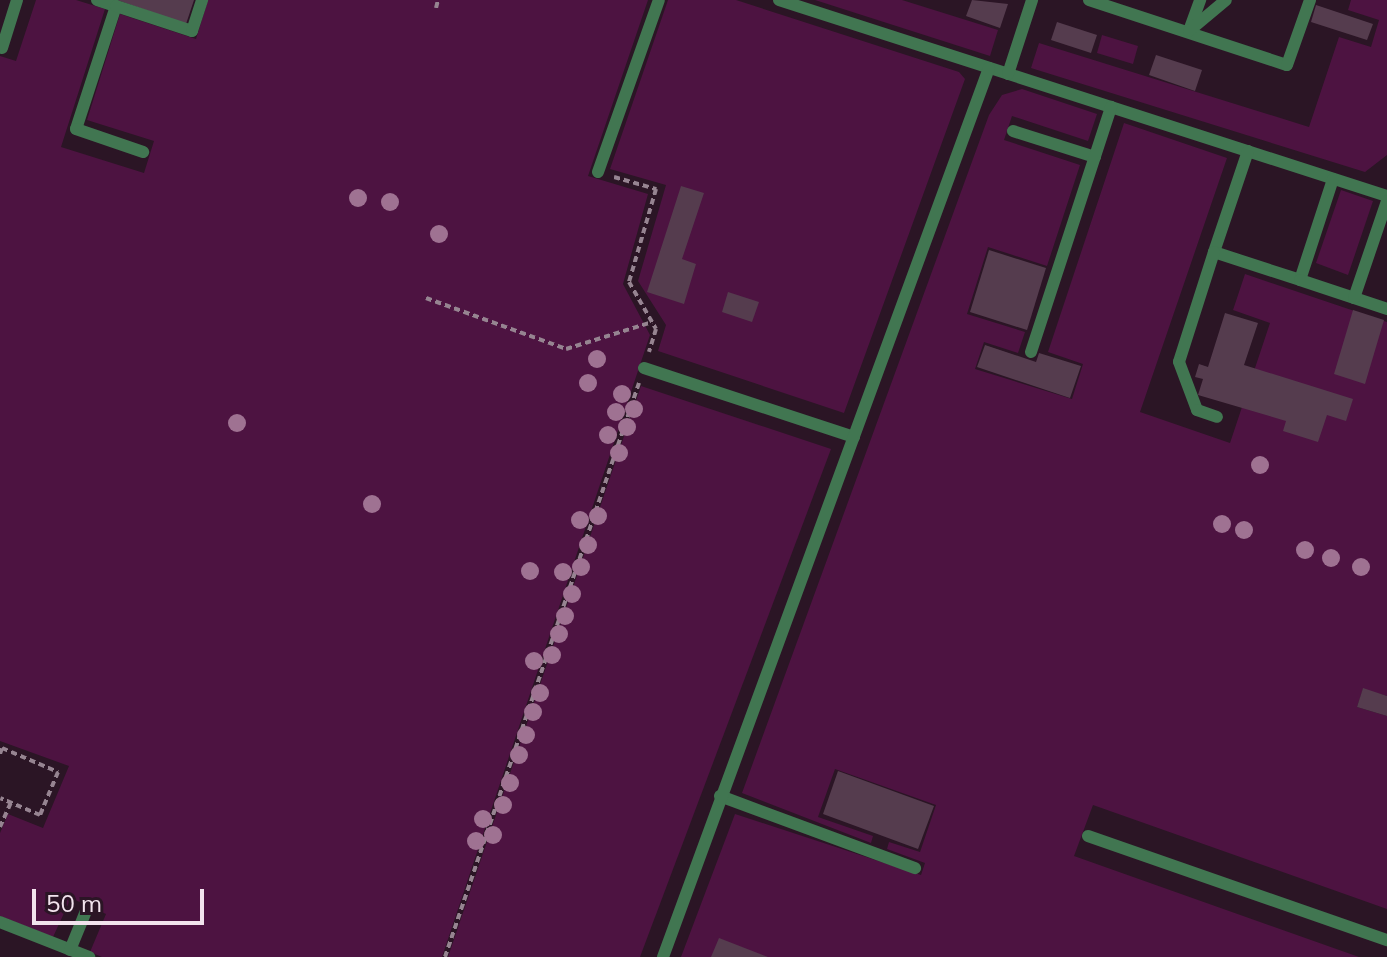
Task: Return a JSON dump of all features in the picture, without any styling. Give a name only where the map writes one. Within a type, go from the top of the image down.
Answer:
[{"type":"lane","points":[[2,48],[17,0]]},
{"type":"lane","points":[[97,0],[192,31],[202,0]]},
{"type":"lane","points":[[598,172],[659,0]]},
{"type":"lane","points":[[779,0],[1387,199],[1354,298]]},
{"type":"lane","points":[[1008,74],[1032,0]]},
{"type":"lane","points":[[1089,0],[1287,65],[1310,0]]},
{"type":"lane","points":[[1189,31],[1200,0]]},
{"type":"lane","points":[[1189,31],[1226,0]]},
{"type":"lane","points":[[116,6],[76,129],[143,152]]},
{"type":"lane","points":[[663,957],[989,68]]},
{"type":"lane","points":[[1031,352],[1111,107]]},
{"type":"lane","points":[[1013,131],[1095,157]]},
{"type":"lane","points":[[1217,417],[1197,410],[1179,362],[1248,151]]},
{"type":"lane","points":[[1300,280],[1333,179]]},
{"type":"lane","points":[[1214,252],[1387,309]]},
{"type":"lane","points":[[644,368],[854,437]]},
{"type":"lane","points":[[720,796],[915,868]]},
{"type":"lane","points":[[1088,836],[1387,940]]},
{"type":"lane","points":[[70,950],[86,911]]},
{"type":"lane","points":[[0,922],[89,957]]},
{"type":"path","points":[[436,8],[438,0]]},
{"type":"path","points":[[445,957],[656,329],[629,282],[656,189],[598,172]]},
{"type":"path","points":[[426,298],[566,349],[652,322]]},
{"type":"path","points":[[0,754],[2,748],[58,772],[40,815],[0,798]]},
{"type":"path","points":[[0,827],[11,802]]},
{"type":"shaded area","points":[[36,0],[76,0],[105,9],[61,147],[144,173],[154,141],[87,120],[120,14],[196,39],[208,0],[648,0],[588,176],[648,194],[623,284],[650,335],[442,957],[102,957],[90,952],[106,914],[71,898],[53,937],[0,916],[0,833],[8,814],[43,828],[69,766],[0,741],[0,56],[16,61]]},
{"type":"shaded area","points":[[668,0],[736,0],[959,72],[965,79],[844,413],[658,351],[666,325],[638,281],[666,185],[610,169]]},
{"type":"shaded area","points":[[815,0],[902,0],[998,30],[990,56]]},
{"type":"shaded area","points":[[1351,0],[1387,0],[1387,155],[1365,172],[1031,68],[1039,43],[1309,127],[1339,37],[1371,47],[1379,20],[1348,10]]},
{"type":"shaded area","points":[[1102,35],[1138,46],[1133,64],[1097,53]]},
{"type":"shaded area","points":[[1022,89],[1097,114],[1088,141],[1012,116],[1004,140],[1080,165],[1047,266],[988,247],[967,314],[1025,332],[1018,353],[984,342],[975,369],[1072,399],[1083,364],[1048,352],[1124,123],[1227,158],[1140,412],[1230,443],[1270,323],[1233,310],[1245,274],[1387,322],[1387,696],[1363,689],[1357,707],[1387,716],[1387,909],[1093,805],[1074,856],[1359,957],[681,957],[735,814],[921,875],[925,863],[887,849],[889,842],[920,852],[936,805],[835,769],[818,817],[873,836],[871,843],[742,793],[989,115],[1002,95]]},
{"type":"shaded area","points":[[1341,190],[1373,201],[1348,275],[1316,263]]},
{"type":"shaded area","points":[[641,386],[831,449],[640,957],[448,957]]},
{"type":"building","points":[[117,0],[194,0],[186,24]]},
{"type":"building","points":[[972,0],[1008,4],[1000,28],[966,16]]},
{"type":"building","points":[[1316,5],[1373,24],[1367,40],[1311,22]]},
{"type":"building","points":[[1057,22],[1097,35],[1091,53],[1051,40]]},
{"type":"building","points":[[1156,55],[1202,70],[1195,91],[1149,75]]},
{"type":"building","points":[[681,186],[704,193],[682,259],[696,264],[684,304],[647,292]]},
{"type":"building","points":[[989,250],[1046,268],[1027,330],[970,312]]},
{"type":"building","points":[[728,292],[759,302],[752,322],[722,312]]},
{"type":"building","points":[[1353,310],[1384,320],[1365,384],[1334,374]]},
{"type":"building","points":[[1225,313],[1258,323],[1244,365],[1353,399],[1346,421],[1327,415],[1318,442],[1283,431],[1286,421],[1198,395],[1203,379],[1195,377],[1199,364],[1208,367]]},
{"type":"building","points":[[985,345],[1036,362],[1039,353],[1081,366],[1070,398],[977,367]]},
{"type":"building","points":[[1363,688],[1387,696],[1387,716],[1357,707]]},
{"type":"building","points":[[838,771],[934,806],[918,849],[823,814]]},
{"type":"building","points":[[719,938],[768,957],[711,957]]}]
